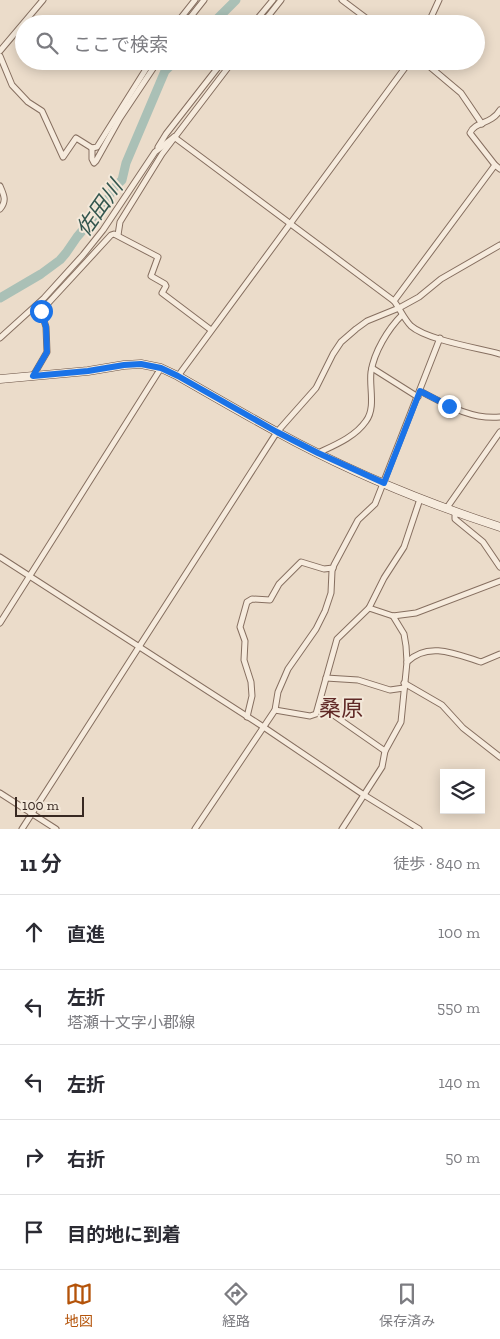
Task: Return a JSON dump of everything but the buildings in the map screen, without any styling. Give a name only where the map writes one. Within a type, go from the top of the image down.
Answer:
[{"type":"main road","points":[[1,381],[124,365],[141,364],[161,368],[318,453],[420,499],[500,527]]},
{"type":"street","points":[[30,15],[43,0]]},
{"type":"street","points":[[183,15],[195,0]]},
{"type":"street","points":[[192,15],[204,0]]},
{"type":"street","points":[[260,15],[273,0]]},
{"type":"street","points":[[269,15],[281,0]]},
{"type":"street","points":[[342,0],[362,15]]},
{"type":"street","points":[[432,15],[439,0]]},
{"type":"street","points":[[0,51],[15,33]]},
{"type":"street","points":[[0,56],[12,85],[28,102],[42,112],[62,157],[76,138],[92,148]]},
{"type":"street","points":[[92,148],[96,147],[145,70]]},
{"type":"street","points":[[92,148],[94,163],[120,118],[152,70]]},
{"type":"street","points":[[0,338],[44,298],[83,255],[103,230],[166,134],[216,70]]},
{"type":"street","points":[[118,235],[120,222],[174,137],[225,70]]},
{"type":"street","points":[[178,376],[403,70]]},
{"type":"street","points":[[434,70],[461,93],[482,124]]},
{"type":"street","points":[[394,301],[498,167],[470,134],[472,129],[494,119],[500,110]]},
{"type":"street","points":[[155,152],[174,137]]},
{"type":"street","points":[[174,137],[394,301],[402,315],[415,329],[440,338],[500,354]]},
{"type":"street","points":[[0,186],[5,201],[0,209]]},
{"type":"street","points":[[33,376],[47,352],[46,327],[41,311],[112,235],[118,235],[143,250],[156,255],[158,257],[151,276],[166,284],[162,294],[211,330]]},
{"type":"street","points":[[22,829],[277,432],[316,388],[328,362],[342,342],[367,322],[419,297],[441,279],[500,245]]},
{"type":"street","points":[[318,453],[339,443],[366,421],[372,406],[370,383],[374,359],[390,329],[402,315]]},
{"type":"street","points":[[195,829],[262,726],[275,710],[278,692],[288,669],[316,629],[325,611],[332,588],[333,568],[352,528],[362,514],[375,504],[440,338]]},
{"type":"street","points":[[0,623],[161,368]]},
{"type":"street","points":[[372,368],[418,397]]},
{"type":"street","points":[[420,391],[449,406],[473,415],[491,418],[500,417]]},
{"type":"street","points":[[446,509],[500,432]]},
{"type":"street","points":[[275,710],[310,716],[316,714],[337,639],[369,608],[384,578],[404,547],[420,499]]},
{"type":"street","points":[[455,512],[455,519],[483,542],[500,567]]},
{"type":"street","points":[[0,556],[262,726],[364,795],[419,829]]},
{"type":"street","points":[[247,717],[252,696],[252,682],[244,660],[246,641],[240,627],[247,602],[252,599],[270,600],[279,584],[301,562],[324,570],[333,568]]},
{"type":"street","points":[[369,608],[393,616],[416,613],[500,581]]},
{"type":"street","points":[[342,829],[382,767],[385,751],[401,722],[407,662],[404,634],[393,616]]},
{"type":"street","points":[[407,662],[418,654],[435,650],[445,651],[481,662],[500,654]]},
{"type":"street","points":[[326,678],[358,680],[390,690],[404,686],[442,705],[464,728],[500,757]]},
{"type":"street","points":[[319,705],[385,751]]},
{"type":"street","points":[[0,793],[56,829]]},
{"type":"waterway","name":"佐田川","points":[[221,15],[236,0]]},
{"type":"waterway","name":"佐田川","points":[[0,298],[41,274],[60,260],[94,217],[101,212],[113,189],[122,180],[126,163],[166,70]]},
{"type":"district","name":"桑原","points":[[341,708]]},
{"type":"route","points":[[41,311],[46,327],[47,352],[33,376],[88,371],[124,365],[141,364],[161,368],[277,432],[384,483],[420,391],[449,406]]}]
